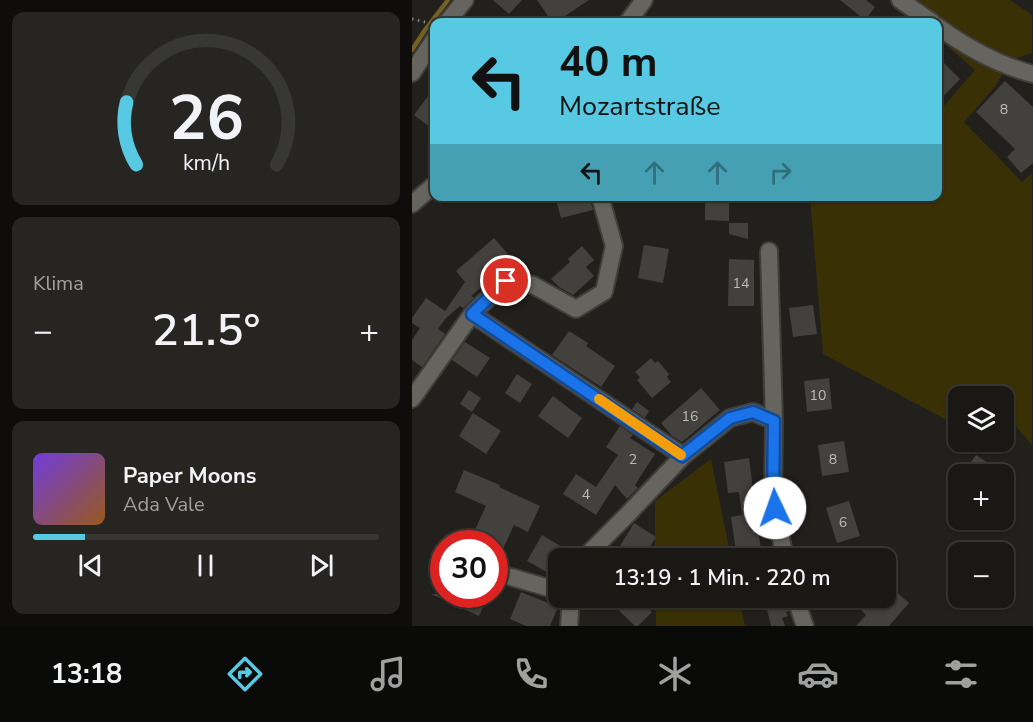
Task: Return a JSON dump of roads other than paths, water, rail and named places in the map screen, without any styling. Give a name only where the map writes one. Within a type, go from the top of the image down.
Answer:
[{"type":"street","points":[[450,18],[465,0]]},
{"type":"street","points":[[631,18],[644,0]]},
{"type":"street","points":[[645,18],[654,0]]},
{"type":"street","points":[[900,0],[926,18]]},
{"type":"street","points":[[942,30],[992,59],[1033,74]]},
{"type":"street","points":[[412,73],[430,46]]},
{"type":"street","points":[[412,204],[430,188]]},
{"type":"street","points":[[412,399],[472,314],[506,281],[533,285],[576,309],[604,292],[614,246],[601,201]]},
{"type":"street","points":[[769,251],[774,421],[773,499],[783,548]]},
{"type":"street","points":[[472,314],[682,456]]},
{"type":"street","points":[[594,548],[682,456],[730,418],[753,412],[774,421]]},
{"type":"street","points":[[508,576],[548,588]]},
{"type":"street","points":[[570,626],[571,608]]},
{"type":"street","points":[[799,608],[805,626]]},
{"type":"waterway","points":[[434,18],[448,0]]},
{"type":"waterway","points":[[412,50],[430,23]]}]
